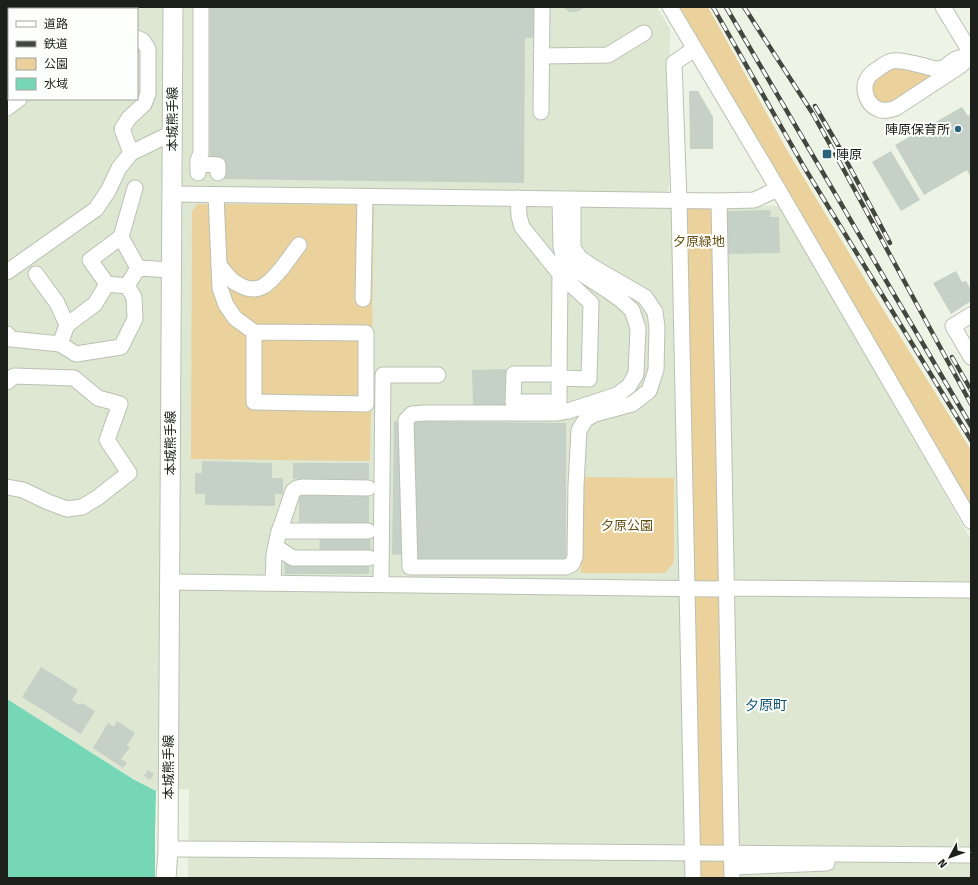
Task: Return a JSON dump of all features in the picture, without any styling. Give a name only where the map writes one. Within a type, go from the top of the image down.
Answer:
[{"type":"main road","name":"本城熊手線","points":[[173,7],[172,133],[176,194],[171,270],[173,582],[178,849],[177,878]]},
{"type":"main road","name":"本城熊手線","points":[[166,878],[168,850],[173,582],[176,194],[181,7]]},
{"type":"street","points":[[201,7],[201,153],[198,160],[198,168],[218,165],[218,173]]},
{"type":"street","points":[[541,112],[542,7]]},
{"type":"street","points":[[670,7],[778,189],[971,521]]},
{"type":"street","points":[[943,7],[971,55]]},
{"type":"street","points":[[541,56],[608,55],[644,33]]},
{"type":"street","points":[[131,153],[122,129],[129,118],[144,104],[148,94],[148,49],[143,41],[138,38]]},
{"type":"street","points":[[693,878],[679,200],[674,63],[694,49]]},
{"type":"street","points":[[971,55],[960,66],[896,108],[890,110],[878,109],[873,106],[866,96],[865,83],[868,77],[872,72],[889,62],[902,61],[941,69],[945,68],[956,59],[971,55]]},
{"type":"street","points":[[7,108],[18,100]]},
{"type":"street","points":[[7,272],[96,208],[108,191],[119,168],[131,153],[172,133]]},
{"type":"street","points":[[127,286],[107,284],[90,260],[121,237],[135,188]]},
{"type":"street","points":[[176,194],[719,201],[754,200],[778,189]]},
{"type":"street","points":[[216,195],[220,288],[226,305],[235,318],[254,332],[366,333],[366,404],[254,402],[254,332]]},
{"type":"street","points":[[363,299],[365,196]]},
{"type":"street","points":[[518,198],[519,216],[522,228],[560,274],[591,304],[589,379],[559,376],[560,274]]},
{"type":"street","points":[[566,199],[573,248],[580,258],[645,297],[655,312],[657,327],[656,370],[649,391],[632,404],[595,414],[586,420],[579,430],[576,485],[575,557],[572,564],[566,567],[410,567],[406,420],[412,414],[556,413],[568,411],[617,395],[629,386],[636,374],[638,328],[632,310],[608,290],[571,267],[564,259],[561,247],[566,199]]},
{"type":"street","points":[[719,201],[732,866]]},
{"type":"street","points":[[121,237],[138,268]]},
{"type":"street","points":[[219,265],[235,283],[246,288],[257,289],[265,286],[273,279],[299,246]]},
{"type":"street","points":[[138,268],[171,270]]},
{"type":"street","points":[[127,286],[138,268]]},
{"type":"street","points":[[36,274],[57,304],[67,325]]},
{"type":"street","points":[[60,344],[67,325],[95,304],[107,284]]},
{"type":"street","points":[[7,334],[11,339],[60,344],[76,354],[121,347],[135,320],[134,297],[127,286]]},
{"type":"street","points":[[971,315],[953,326],[971,357]]},
{"type":"street","points":[[381,584],[383,375],[438,375]]},
{"type":"street","points":[[7,382],[14,376],[74,378],[98,398],[120,404],[107,440],[129,473],[97,498],[82,507],[67,509],[23,490],[7,487]]},
{"type":"street","points":[[273,583],[274,555],[279,531],[293,491],[297,488],[368,488]]},
{"type":"street","points":[[279,531],[368,531]]},
{"type":"street","points":[[276,547],[293,558],[369,558]]},
{"type":"street","points":[[173,582],[715,589],[971,590]]},
{"type":"street","points":[[178,849],[693,853],[732,866],[971,856]]},
{"type":"shaded area","points":[[7,7],[657,7],[670,29],[669,186],[664,205],[780,206],[971,540],[971,878],[188,878],[189,789],[156,791],[134,779],[7,699]]},
{"type":"green space","points":[[678,7],[708,7],[787,150],[883,309],[971,450],[971,510]]},
{"type":"green space","points":[[889,65],[937,73],[894,103],[880,104],[871,96],[870,79]]},
{"type":"green space","points":[[197,204],[374,205],[370,461],[191,459],[192,212]]},
{"type":"green space","name":"夕原緑地","points":[[711,207],[714,210],[727,878],[697,878],[685,209]]},
{"type":"green space","name":"夕原公園","points":[[581,477],[674,478],[674,562],[665,573],[581,573]]},
{"type":"water","points":[[7,699],[133,779],[156,791],[155,878],[7,878]]},
{"type":"building","points":[[210,7],[536,7],[536,38],[525,38],[524,183],[224,179],[223,161],[210,160]]},
{"type":"building","points":[[562,7],[585,7],[575,12],[570,12]]},
{"type":"building","points":[[689,91],[698,91],[713,117],[713,149],[690,149]]},
{"type":"building","points":[[962,107],[968,116],[971,114],[971,177],[967,170],[924,195],[895,145]]},
{"type":"building","points":[[891,151],[920,200],[901,211],[872,162]]},
{"type":"building","points":[[771,210],[770,217],[779,217],[780,253],[728,254],[727,211]]},
{"type":"building","points":[[956,271],[962,282],[966,281],[971,290],[971,301],[951,314],[933,283]]},
{"type":"building","points":[[506,369],[506,407],[473,408],[472,370]]},
{"type":"building","points":[[394,421],[566,423],[566,561],[423,572],[405,554],[392,555]]},
{"type":"building","points":[[202,461],[272,463],[272,478],[283,478],[283,494],[275,494],[275,506],[205,505],[205,494],[195,494],[195,473],[202,473]]},
{"type":"building","points":[[293,463],[369,463],[369,480],[293,479]]},
{"type":"building","points":[[369,495],[369,523],[299,522],[299,496]]},
{"type":"building","points":[[320,537],[370,537],[371,553],[319,553]]},
{"type":"building","points":[[284,562],[369,562],[369,574],[285,574]]},
{"type":"building","points":[[41,667],[78,690],[72,700],[80,705],[82,703],[95,711],[81,734],[22,697]]},
{"type":"building","points":[[117,721],[135,733],[127,745],[130,747],[121,759],[127,763],[123,768],[93,748],[108,723],[114,727]]},
{"type":"building","points":[[148,770],[154,774],[150,780],[144,776]]},
{"type":"railway","points":[[713,7],[804,167],[971,440]]},
{"type":"railway","points":[[726,7],[971,426]]},
{"type":"railway","points":[[744,7],[813,114],[971,404]]},
{"type":"railway","points":[[815,106],[839,147],[890,243]]},
{"type":"railway","points":[[952,357],[971,390]]},
{"type":"place","name":"陣原保育所","points":[[958,129]]},
{"type":"place","name":"陣原","points":[[827,154]]},
{"type":"district","name":"夕原町","points":[[766,705]]}]
